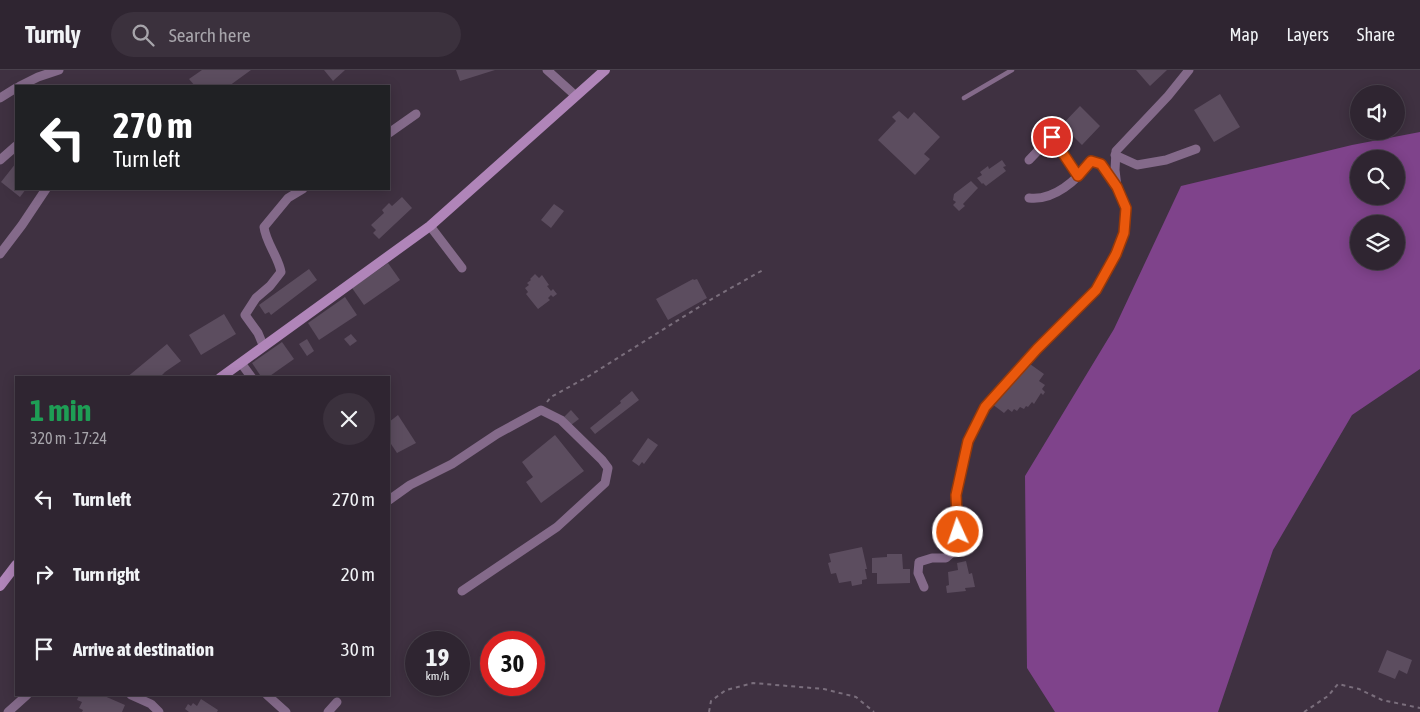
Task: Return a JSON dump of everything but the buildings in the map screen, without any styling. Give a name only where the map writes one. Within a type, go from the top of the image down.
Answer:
[{"type":"main road","points":[[223,376],[430,226],[605,70]]},
{"type":"main road","points":[[0,586],[15,566]]},
{"type":"street","points":[[22,85],[38,77],[60,70]]},
{"type":"street","points":[[547,70],[576,96]]},
{"type":"street","points":[[1117,187],[1115,170],[1116,151],[1168,96],[1189,70]]},
{"type":"street","points":[[0,98],[15,89]]},
{"type":"street","points":[[390,132],[416,114]]},
{"type":"street","points":[[1029,160],[1052,137],[1078,176]]},
{"type":"street","points":[[0,160],[15,147]]},
{"type":"street","points":[[1115,155],[1137,165],[1166,160],[1196,149]]},
{"type":"street","points":[[924,587],[918,573],[919,562],[932,558],[946,558],[956,549],[958,532],[956,495],[968,441],[985,407],[1037,349],[1096,290],[1116,254],[1124,233],[1126,208],[1117,187],[1101,164],[1091,161],[1066,188],[1039,199],[1029,198]]},
{"type":"street","points":[[0,254],[45,190]]},
{"type":"street","points":[[263,345],[245,314],[256,298],[270,286],[281,272],[277,257],[265,235],[264,227],[288,198],[301,190]]},
{"type":"street","points":[[430,226],[462,268]]},
{"type":"street","points":[[240,363],[250,376]]},
{"type":"street","points":[[390,499],[410,485],[452,464],[497,434],[541,410],[561,420],[602,460],[608,468],[605,483],[557,527],[462,592]]},
{"type":"street","points":[[8,712],[26,696]]},
{"type":"street","points":[[133,696],[151,704],[160,712]]},
{"type":"street","points":[[268,696],[286,712]]},
{"type":"street","points":[[328,712],[337,702]]},
{"type":"lane","points":[[964,98],[1012,70]]},
{"type":"path","points":[[541,410],[551,397],[589,376],[715,297],[763,270]]},
{"type":"path","points":[[709,712],[711,701],[726,690],[753,684],[824,689],[856,697],[874,712]]},
{"type":"path","points":[[1304,712],[1328,696],[1338,684],[1359,689],[1382,700],[1420,708]]},
{"type":"shaded area","points":[[1420,132],[1420,369],[1352,415],[1273,550],[1218,712],[1055,712],[1027,668],[1025,476],[1114,329],[1181,186],[1352,145],[1378,140],[1405,140],[1405,135]]},
{"type":"route","points":[[958,532],[956,495],[968,441],[985,407],[1037,349],[1096,290],[1116,254],[1124,233],[1126,208],[1117,187],[1101,164],[1091,161],[1078,176],[1052,137]]}]
